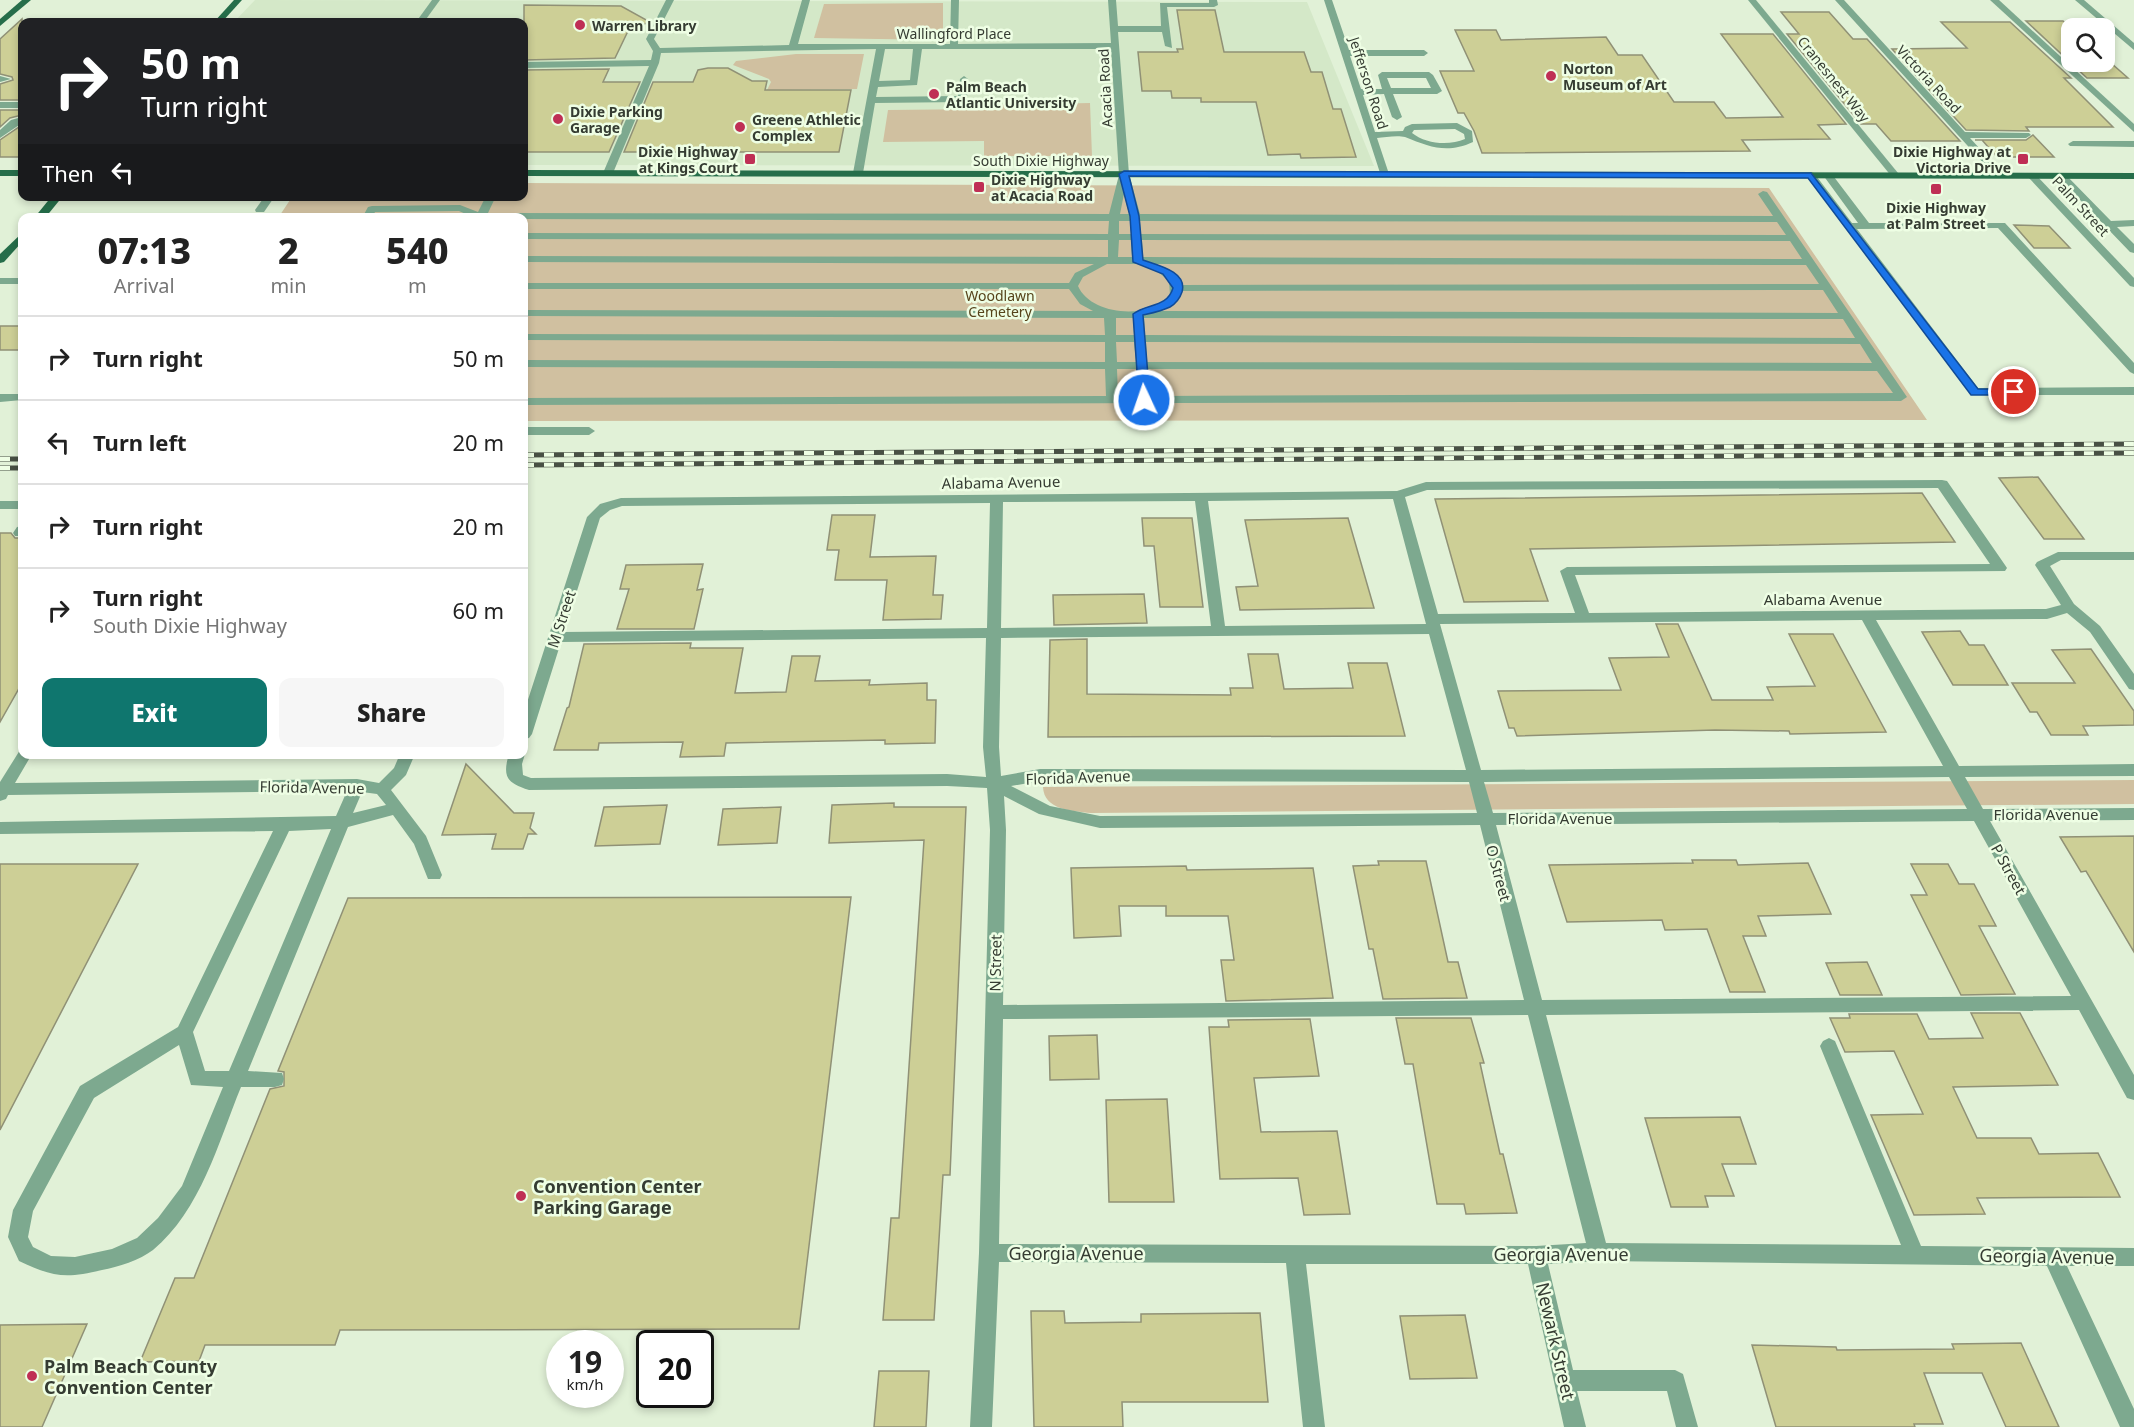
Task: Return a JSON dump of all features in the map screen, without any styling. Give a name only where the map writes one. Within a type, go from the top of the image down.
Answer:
[{"type":"main road","points":[[0,23],[27,0]]},
{"type":"main road","points":[[222,18],[238,0]]},
{"type":"main road","points":[[0,173],[18,172]]},
{"type":"main road","name":"South Dixie Highway","points":[[528,173],[2134,176]]},
{"type":"main road","points":[[43,213],[54,201]]},
{"type":"main road","points":[[0,260],[18,240]]},
{"type":"street","points":[[423,18],[436,0]]},
{"type":"street","points":[[608,173],[655,63],[657,51],[650,39],[670,0]]},
{"type":"street","points":[[793,47],[806,0]]},
{"type":"street","points":[[954,47],[955,0]]},
{"type":"street","name":"Acacia Road","points":[[1112,0],[1124,174]]},
{"type":"street","name":"Jefferson Road","points":[[1328,0],[1384,174]]},
{"type":"street","name":"Cranesnest Way","points":[[1752,0],[1894,175]]},
{"type":"street","name":"Victoria Road","points":[[1839,0],[2000,176]]},
{"type":"street","points":[[1994,0],[2134,129]]},
{"type":"street","points":[[2079,0],[2134,47]]},
{"type":"street","points":[[1169,46],[1163,6],[1213,2]]},
{"type":"street","points":[[1114,29],[1166,29]]},
{"type":"street","name":"Wallingford Place","points":[[657,51],[793,47],[1116,46]]},
{"type":"street","points":[[858,173],[881,47]]},
{"type":"street","points":[[875,84],[914,83],[918,47]]},
{"type":"street","points":[[1345,53],[1424,53]]},
{"type":"street","points":[[528,65],[655,63]]},
{"type":"street","points":[[1358,92],[1388,91],[1437,91],[1429,75],[1382,75],[1388,91],[1397,117]]},
{"type":"street","points":[[872,100],[962,99],[964,79]]},
{"type":"street","points":[[0,105],[18,105]]},
{"type":"street","points":[[0,135],[18,121]]},
{"type":"street","points":[[1371,135],[1407,134],[1413,140],[1424,144],[1462,144],[1470,140],[1469,133],[1457,126],[1412,127],[1408,129],[1407,134]]},
{"type":"street","points":[[1963,135],[2026,135]]},
{"type":"street","points":[[2073,144],[2134,144]]},
{"type":"street","points":[[1124,174],[1135,216],[1138,262]]},
{"type":"street","points":[[1113,262],[1114,217],[1124,174]]},
{"type":"street","points":[[1811,175],[1975,393],[2134,391]]},
{"type":"street","points":[[1828,175],[1866,226]]},
{"type":"street","name":"Palm Street","points":[[2032,176],[2134,284]]},
{"type":"street","name":"Palm Street","points":[[2061,176],[2134,250]]},
{"type":"street","points":[[528,402],[1901,397],[1763,194]]},
{"type":"street","points":[[260,210],[266,201]]},
{"type":"street","points":[[370,213],[372,209],[460,208],[471,213]]},
{"type":"street","points":[[528,217],[1135,216],[1780,219]]},
{"type":"street","points":[[2108,224],[2134,224]]},
{"type":"street","points":[[1849,226],[2001,225],[2134,370]]},
{"type":"street","points":[[528,236],[1112,239],[1793,238]]},
{"type":"street","points":[[528,259],[1809,262]]},
{"type":"street","points":[[1110,313],[1090,307],[1077,297],[1073,286],[1079,275],[1093,267],[1113,262]]},
{"type":"street","points":[[1138,262],[1166,272],[1174,279],[1178,288],[1175,297],[1167,304],[1138,314]]},
{"type":"street","points":[[0,281],[18,281]]},
{"type":"street","points":[[528,286],[1073,286]]},
{"type":"street","points":[[1178,288],[1826,287]]},
{"type":"street","points":[[528,313],[1846,316]]},
{"type":"street","points":[[1110,313],[1112,400]]},
{"type":"street","points":[[1138,314],[1144,400]]},
{"type":"street","points":[[528,337],[1862,341]]},
{"type":"street","points":[[528,364],[1880,367]]},
{"type":"street","points":[[0,398],[18,397]]},
{"type":"street","points":[[528,431],[589,431]]},
{"type":"street","name":"Alabama Avenue","points":[[605,507],[621,502],[1398,495],[1426,486],[1942,484],[2000,568],[1568,571],[1584,618]]},
{"type":"street","name":"O Street","points":[[1398,495],[1475,776],[1598,1252]]},
{"type":"street","points":[[1201,496],[1219,631]]},
{"type":"street","name":"N Street","points":[[981,1427],[989,1253],[998,830],[991,747],[997,498]]},
{"type":"street","points":[[0,505],[18,505]]},
{"type":"street","name":"M Street","points":[[528,721],[594,517],[605,507]]},
{"type":"street","points":[[2134,556],[2058,556],[2042,566],[2069,607],[2095,628],[2134,685]]},
{"type":"street","name":"Alabama Avenue","points":[[555,637],[1219,631],[1584,618],[2047,614],[2069,607]]},
{"type":"street","name":"P Street","points":[[1866,615],[2134,1092]]},
{"type":"street","points":[[1,791],[22,759]]},
{"type":"street","points":[[382,789],[401,771],[406,759]]},
{"type":"street","name":"Florida Avenue","points":[[516,759],[515,778],[529,784],[935,780],[995,783],[1040,775],[1475,776],[2134,770]]},
{"type":"street","name":"Florida Avenue","points":[[995,783],[1033,807],[1060,816],[1100,822],[2134,814]]},
{"type":"street","points":[[284,825],[184,1032],[87,1092],[23,1210],[18,1237],[26,1254],[49,1265],[75,1267],[114,1257],[144,1245],[165,1224],[189,1191],[357,785]]},
{"type":"street","name":"Florida Avenue","points":[[0,828],[284,825],[343,822],[397,808],[382,789],[357,785],[1,791]]},
{"type":"street","points":[[397,808],[431,859],[434,875]]},
{"type":"street","points":[[994,1012],[2084,1003]]},
{"type":"street","points":[[184,1032],[198,1079],[274,1079]]},
{"type":"street","points":[[1829,1046],[1915,1255]]},
{"type":"street","name":"Georgia Avenue","points":[[989,1253],[1536,1255],[1598,1252],[2134,1257]]},
{"type":"street","points":[[1295,1254],[1314,1427]]},
{"type":"street","name":"Newark Street","points":[[1536,1255],[1575,1427]]},
{"type":"street","points":[[2052,1255],[2131,1427]]},
{"type":"street","points":[[1564,1380],[1676,1381],[1688,1427]]},
{"type":"shaded area","name":"Palm Beach Atlantic University","points":[[255,0],[1307,2],[1374,166],[528,165],[528,18],[238,18]]},
{"type":"green space","points":[[943,3],[943,40],[814,38],[824,4]]},
{"type":"green space","points":[[796,54],[864,54],[857,89],[767,90],[771,82],[769,79],[733,65],[736,61]]},
{"type":"green space","points":[[1090,103],[1092,156],[984,156],[984,141],[883,142],[888,110],[982,109],[983,105]]},
{"type":"green space","name":"Woodlawn Cemetery","points":[[528,183],[1769,188],[1927,420],[528,421],[528,213],[281,213],[289,201],[528,201]]},
{"type":"green space","points":[[2134,780],[2134,804],[1091,813],[1068,810],[1054,805],[1048,800],[1043,787]]},
{"type":"building","name":"Warren Library","points":[[524,5],[621,6],[650,22],[629,29],[615,58],[528,60],[528,18],[524,18]]},
{"type":"building","points":[[1177,10],[1215,10],[1224,52],[1304,52],[1311,72],[1322,72],[1333,109],[1341,109],[1356,157],[1301,158],[1300,154],[1268,155],[1256,102],[1201,102],[1201,98],[1172,98],[1171,91],[1142,91],[1138,52],[1178,52],[1177,49],[1183,49]]},
{"type":"building","points":[[1781,12],[1829,12],[1853,39],[1867,39],[1960,141],[1891,141],[1876,124],[1861,124],[1787,34],[1799,34]]},
{"type":"building","points":[[2026,21],[2061,21],[2061,54]]},
{"type":"building","points":[[1941,22],[2010,22],[2061,69],[2061,72],[2071,78],[2064,78],[2113,127],[2026,127],[2029,131],[1966,130],[1892,49],[1967,48]]},
{"type":"building","points":[[18,23],[18,100],[0,100],[0,84],[13,80],[12,77],[0,74],[0,39]]},
{"type":"building","points":[[1455,30],[1496,30],[1501,40],[1606,37],[1618,55],[1642,55],[1674,102],[1714,102],[1726,118],[1783,117],[1721,34],[1773,34],[1846,124],[1818,125],[1830,139],[1742,140],[1750,151],[1482,153],[1464,113],[1458,113],[1440,71],[1474,71]]},
{"type":"building","points":[[2115,67],[2128,78],[2087,78],[2081,72],[2115,72]]},
{"type":"building","name":"Greene Athletic Complex","points":[[728,68],[752,81],[767,81],[765,90],[851,90],[839,152],[624,152],[653,82],[693,82],[698,70]]},
{"type":"building","points":[[609,69],[603,82],[640,82],[609,152],[528,152],[528,70]]},
{"type":"building","points":[[0,110],[18,110],[18,116],[10,118],[0,127]]},
{"type":"building","points":[[18,128],[18,157],[0,157],[0,140]]},
{"type":"building","points":[[2033,135],[2054,157],[1997,157],[1982,140],[2026,140]]},
{"type":"building","points":[[2014,225],[2049,226],[2070,248],[2034,248]]},
{"type":"building","points":[[0,326],[18,326],[18,350],[0,350]]},
{"type":"building","points":[[2038,477],[2084,539],[2044,539],[1999,478]]},
{"type":"building","points":[[1922,493],[1955,542],[1530,549],[1548,601],[1464,602],[1435,499]]},
{"type":"building","points":[[832,515],[875,515],[870,557],[936,556],[933,595],[943,595],[941,619],[883,620],[887,580],[835,580],[839,550],[827,550]]},
{"type":"building","points":[[1142,518],[1192,518],[1203,607],[1160,607],[1154,546],[1144,546]]},
{"type":"building","points":[[1348,518],[1374,608],[1240,610],[1236,587],[1258,586],[1245,520]]},
{"type":"building","points":[[0,533],[11,533],[18,538],[18,690],[0,722]]},
{"type":"building","points":[[703,564],[697,590],[703,589],[694,629],[617,629],[629,589],[620,589],[626,565]]},
{"type":"building","points":[[1144,594],[1147,623],[1054,625],[1053,595]]},
{"type":"building","points":[[1656,624],[1678,624],[1712,700],[1773,700],[1767,687],[1815,686],[1789,634],[1833,634],[1886,732],[1790,734],[1789,731],[1715,730],[1517,736],[1514,728],[1509,728],[1498,691],[1621,690],[1609,658],[1669,657]]},
{"type":"building","points":[[1960,631],[1969,645],[1984,645],[2008,685],[1953,685],[1922,632]]},
{"type":"building","points":[[1087,639],[1087,694],[1231,695],[1230,688],[1253,688],[1248,654],[1278,654],[1284,689],[1353,688],[1348,663],[1387,663],[1405,736],[1048,737],[1050,640]]},
{"type":"building","points":[[691,643],[690,648],[743,648],[735,693],[786,692],[792,656],[820,656],[815,681],[870,680],[869,685],[927,683],[927,700],[936,700],[935,743],[885,744],[885,740],[726,743],[724,756],[680,757],[683,742],[599,743],[598,750],[554,750],[569,707],[584,644]]},
{"type":"building","points":[[2091,649],[2134,711],[2134,725],[2083,726],[2088,735],[2051,735],[2037,712],[2030,712],[2012,683],[2075,683],[2052,650]]},
{"type":"building","points":[[466,764],[514,813],[534,813],[530,828],[536,834],[528,834],[523,849],[492,849],[496,834],[442,835]]},
{"type":"building","points":[[894,803],[894,807],[966,807],[950,1175],[943,1175],[934,1320],[883,1320],[891,1218],[899,1218],[924,840],[829,843],[832,805]]},
{"type":"building","points":[[667,805],[660,844],[595,846],[604,807]]},
{"type":"building","points":[[781,807],[777,843],[718,845],[723,809]]},
{"type":"building","points":[[2134,836],[2134,952],[2086,871],[2081,872],[2060,837]]},
{"type":"building","points":[[1692,860],[1736,860],[1738,865],[1808,863],[1831,914],[1758,916],[1766,936],[1743,936],[1765,992],[1730,992],[1707,929],[1665,930],[1662,920],[1567,922],[1549,865],[1693,863]]},
{"type":"building","points":[[1378,861],[1426,861],[1448,962],[1458,962],[1467,998],[1383,999],[1373,949],[1369,949],[1353,866],[1379,865]]},
{"type":"building","points":[[0,864],[138,864],[0,1130]]},
{"type":"building","points":[[1911,864],[1948,864],[1959,884],[1974,884],[1996,926],[1979,926],[2015,994],[1961,995],[1911,895],[1927,895]]},
{"type":"building","points":[[1186,866],[1187,870],[1313,868],[1333,998],[1226,1001],[1221,960],[1234,960],[1228,916],[1166,916],[1166,906],[1119,906],[1121,936],[1074,938],[1071,868]]},
{"type":"building","name":"Convention Center Parking Garage","points":[[851,897],[799,1329],[340,1330],[335,1345],[205,1345],[199,1361],[140,1362],[175,1278],[194,1278],[270,1089],[284,1086],[284,1072],[278,1071],[348,898]]},
{"type":"building","points":[[1867,962],[1882,995],[1840,995],[1826,963]]},
{"type":"building","points":[[1971,1013],[2020,1013],[2058,1085],[1953,1087],[1977,1138],[2031,1138],[2039,1154],[2098,1153],[2120,1197],[1977,1198],[1985,1214],[1914,1215],[1871,1115],[1923,1114],[1894,1051],[1845,1052],[1830,1018],[1850,1018],[1849,1014],[1917,1014],[1929,1039],[1983,1038]]},
{"type":"building","points":[[1396,1018],[1471,1018],[1484,1063],[1480,1063],[1500,1154],[1503,1154],[1517,1213],[1466,1214],[1464,1204],[1437,1204],[1413,1064],[1405,1064]]},
{"type":"building","points":[[1310,1019],[1319,1076],[1254,1078],[1261,1132],[1337,1131],[1350,1214],[1304,1215],[1298,1178],[1220,1179],[1209,1027],[1229,1027],[1228,1020]]},
{"type":"building","points":[[1097,1035],[1099,1079],[1050,1080],[1049,1036]]},
{"type":"building","points":[[1167,1099],[1174,1202],[1109,1202],[1106,1100]]},
{"type":"building","points":[[1740,1117],[1756,1164],[1722,1164],[1734,1196],[1705,1196],[1708,1207],[1671,1207],[1645,1118]]},
{"type":"building","points":[[1031,1311],[1064,1311],[1065,1323],[1141,1322],[1141,1314],[1260,1313],[1268,1402],[1122,1402],[1123,1427],[1034,1427]]},
{"type":"building","points":[[1465,1315],[1477,1378],[1410,1379],[1400,1316]]},
{"type":"building","name":"Palm Beach County Convention Center","points":[[87,1324],[42,1427],[0,1427],[0,1325]]},
{"type":"building","points":[[2021,1343],[2059,1427],[2006,1427],[1982,1373],[1924,1373],[1943,1424],[1914,1424],[1915,1427],[1776,1427],[1752,1345],[1836,1347],[1837,1350],[1954,1349],[1952,1344]]},
{"type":"building","points":[[879,1371],[929,1371],[926,1427],[874,1427]]},
{"type":"railway","points":[[528,455],[2134,444]]},
{"type":"railway","points":[[528,465],[2134,453]]},
{"type":"railway","points":[[0,459],[18,459]]},
{"type":"railway","points":[[0,468],[18,468]]},
{"type":"place","name":"Warren Library","points":[[580,25]]},
{"type":"place","name":"Norton Museum of Art","points":[[1551,76]]},
{"type":"place","name":"Palm Beach Atlantic University","points":[[934,94]]},
{"type":"place","name":"Dixie Parking Garage","points":[[558,119]]},
{"type":"place","name":"Greene Athletic Complex","points":[[740,127]]},
{"type":"place","name":"Dixie Highway at Kings Court","points":[[750,159]]},
{"type":"place","name":"Dixie Highway at Victoria Drive","points":[[2023,159]]},
{"type":"place","name":"Dixie Highway at Acacia Road","points":[[979,187]]},
{"type":"place","name":"Dixie Highway at Palm Street","points":[[1936,189]]},
{"type":"place","name":"Convention Center Parking Garage","points":[[521,1196]]},
{"type":"place","name":"Palm Beach County Convention Center","points":[[32,1376]]},
{"type":"route","points":[[1144,400],[1138,314],[1167,304],[1175,297],[1178,288],[1174,279],[1166,272],[1138,262],[1135,216],[1124,174],[1811,175],[1975,393],[2014,392]]}]
